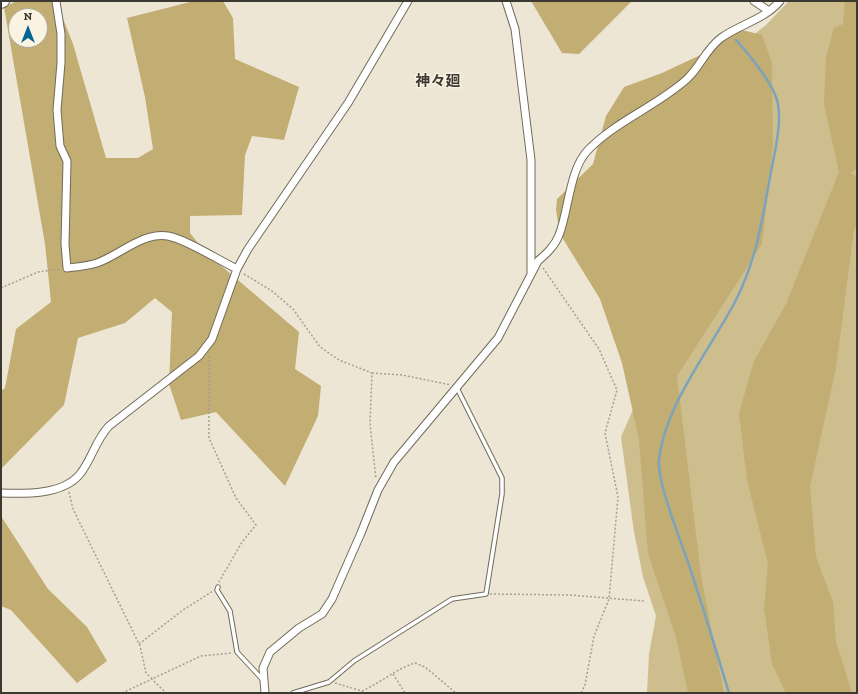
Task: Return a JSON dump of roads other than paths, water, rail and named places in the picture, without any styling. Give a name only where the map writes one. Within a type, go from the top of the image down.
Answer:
[{"type":"street","points":[[56,1],[60,34],[61,63],[57,110],[60,146],[67,161],[65,244],[67,268],[97,263],[133,244],[153,237],[166,236],[178,239],[237,269]]},
{"type":"street","points":[[1,493],[42,493],[68,484],[80,474],[100,436],[109,426],[199,356],[209,344],[222,316],[237,269],[248,249],[348,103],[408,1]]},
{"type":"street","points":[[506,1],[515,29],[530,153],[532,206],[531,276]]},
{"type":"street","points":[[754,1],[769,11]]},
{"type":"street","points":[[266,693],[263,668],[270,652],[299,628],[322,614],[332,599],[362,533],[378,490],[394,462],[498,338],[538,261],[549,252],[559,236],[579,164],[588,150],[610,132],[688,78],[711,45],[735,29],[751,22],[769,11],[780,1]]},
{"type":"lane","points":[[293,693],[329,682],[354,661],[452,599],[486,594],[502,494],[502,478],[457,388]]},
{"type":"lane","points":[[218,587],[217,590],[230,611],[237,652],[264,681]]},
{"type":"waterway","points":[[729,693],[689,565],[675,527],[659,470],[659,460],[663,439],[679,399],[725,321],[748,272],[761,226],[776,148],[779,126],[776,97],[764,75],[736,40]]},
{"type":"district","name":"神々廻","points":[[438,82]]}]
